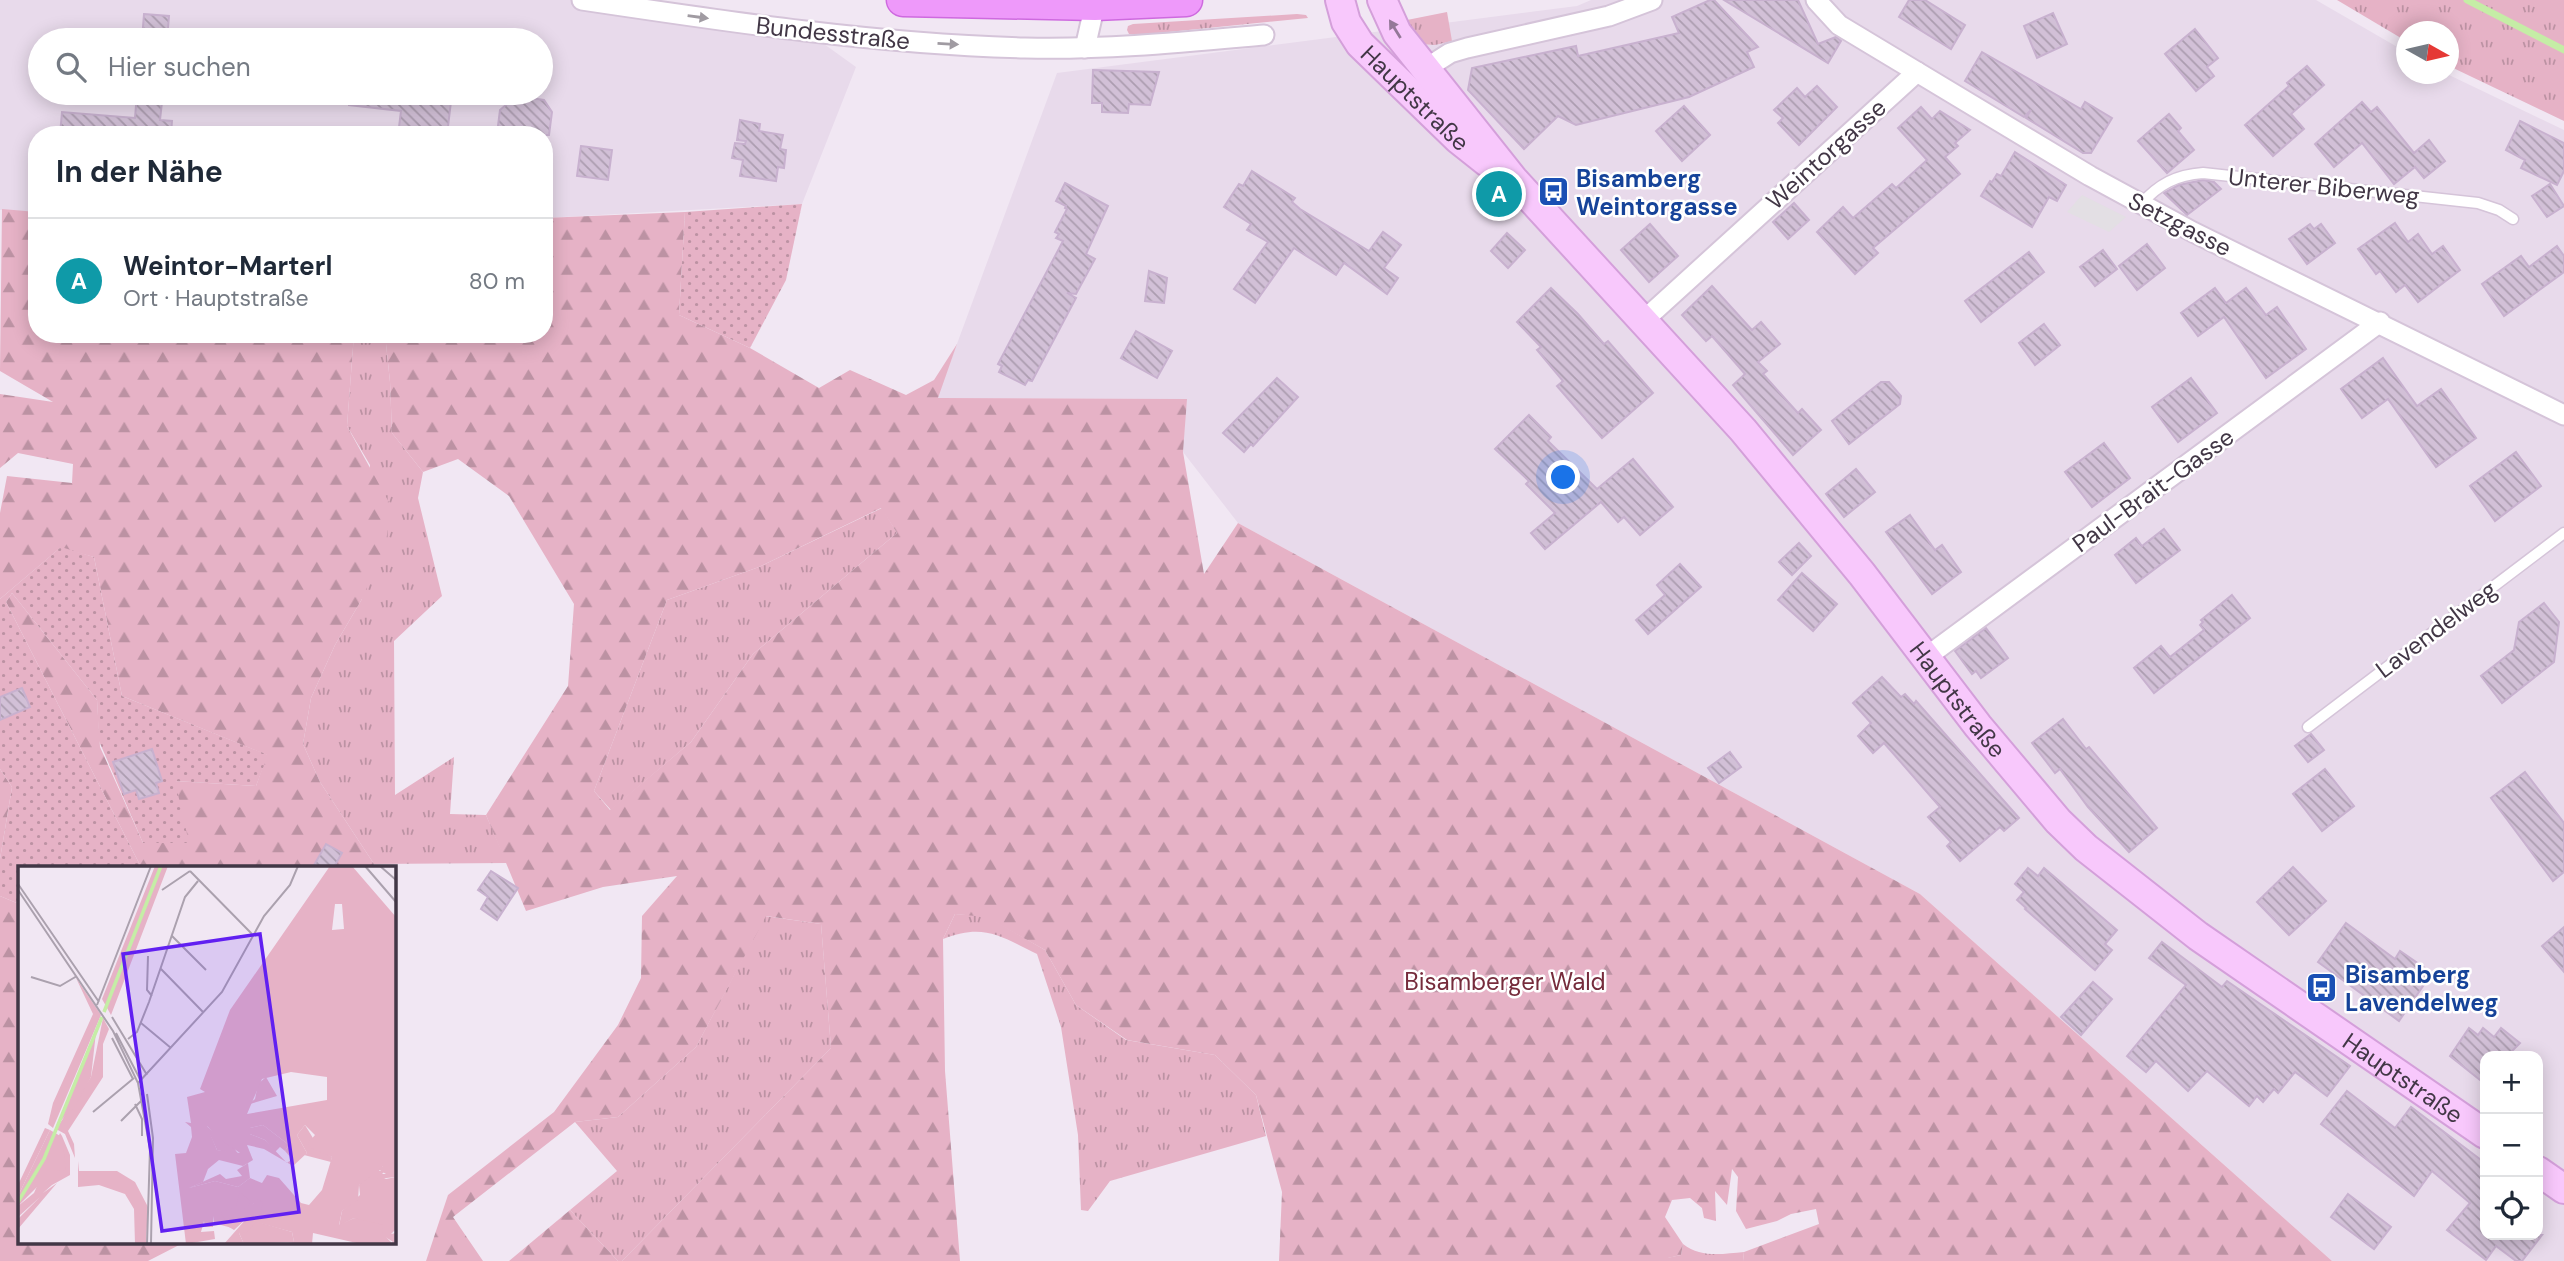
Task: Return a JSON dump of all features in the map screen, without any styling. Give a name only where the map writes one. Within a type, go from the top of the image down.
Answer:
[{"type":"main road","points":[[903,0],[1095,4],[1185,0]]},
{"type":"main road","name":"Hauptstraße","points":[[1340,0],[1346,22],[1360,44],[1458,139],[1513,179]]},
{"type":"main road","name":"Hauptstraße","points":[[1382,0],[1396,33],[1513,179],[1743,430],[1862,574],[2032,793],[2086,848],[2198,936],[2480,1131]]},
{"type":"main road","points":[[2543,1174],[2564,1189]]},
{"type":"street","name":"Bundesstraße","points":[[582,0],[858,38],[1012,47],[1085,48],[1264,35]]},
{"type":"street","points":[[1425,69],[1450,53],[1609,16],[1652,0]]},
{"type":"street","name":"Setzgasse","points":[[1816,0],[1839,25],[2141,204],[2564,415]]},
{"type":"street","points":[[1085,48],[1095,4]]},
{"type":"street","name":"Weintorgasse","points":[[1643,321],[1917,72]]},
{"type":"street","name":"Paul-Brait-Gasse","points":[[1925,658],[2380,322]]},
{"type":"lane","name":"Unterer Biberweg","points":[[2141,204],[2169,180],[2203,173],[2478,203],[2513,219]]},
{"type":"lane","name":"Lavendelweg","points":[[2308,727],[2564,533]]},
{"type":"shaded area","points":[[0,0],[585,0],[792,21],[856,67],[802,204],[553,218],[553,126],[28,126],[28,212],[0,210]]},
{"type":"shaded area","points":[[1591,0],[2316,0],[2396,46],[2396,84],[2459,84],[2459,80],[2564,130],[2564,1261],[2332,1261],[1920,894],[1238,523],[1183,452],[1186,399],[937,398],[1057,73],[1577,6]]},
{"type":"shaded area","points":[[2082,195],[2126,217],[2109,232],[2067,212]]},
{"type":"green space","points":[[2337,0],[2564,0],[2564,121],[2459,71],[2459,21],[2396,21],[2396,35]]},
{"type":"green space","points":[[1447,12],[1452,41],[1435,45],[1421,44],[1402,21]]},
{"type":"green space","points":[[1306,15],[1308,18],[1139,35],[1129,34],[1127,30],[1128,26],[1133,24]]},
{"type":"green space","points":[[802,204],[786,280],[750,348],[679,315],[685,212]]},
{"type":"green space","points":[[2,209],[28,211],[28,343],[353,343],[347,426],[391,506],[386,542],[362,599],[335,645],[311,698],[303,744],[320,782],[374,864],[373,866],[140,866],[6,602],[12,593],[97,700],[100,747],[143,843],[175,781],[256,786],[267,755],[122,696],[94,557],[60,548],[0,599],[0,513],[7,476],[72,483],[73,464],[18,453],[0,468],[0,394],[53,402],[0,371]]},
{"type":"green space","name":"Bisamberger Wald","points":[[685,212],[679,315],[750,348],[819,388],[850,370],[906,395],[934,380],[957,344],[938,398],[1187,399],[1183,452],[1204,574],[1238,523],[1920,894],[2332,1261],[1743,1261],[1744,1252],[1819,1224],[1816,1209],[1746,1229],[1736,1211],[1738,1177],[1732,1169],[1727,1205],[1715,1191],[1716,1221],[1704,1218],[1702,1208],[1690,1198],[1672,1200],[1665,1217],[1683,1244],[1681,1255],[1668,1258],[1668,1261],[1279,1261],[1282,1192],[1256,1095],[1215,1055],[1127,1040],[1076,1005],[1045,950],[986,917],[955,914],[943,939],[945,1071],[960,1261],[622,1261],[831,1048],[821,924],[766,916],[696,1047],[618,1117],[575,1122],[453,1217],[483,1261],[426,1261],[448,1195],[554,1112],[618,1025],[641,978],[642,916],[677,876],[603,887],[526,911],[486,815],[568,686],[574,604],[509,496],[458,459],[423,472],[392,433],[386,343],[553,343],[553,218]],"holes":[[[881,508],[897,533],[753,654],[691,742],[610,810],[594,791],[667,600],[759,567]]]},
{"type":"green space","points":[[353,343],[386,343],[392,433],[423,472],[418,498],[442,596],[394,641],[395,795],[454,757],[450,814],[486,815],[507,863],[374,864],[320,782],[303,744],[311,698],[335,645],[362,599],[370,465],[347,426]]},
{"type":"green space","points":[[882,508],[897,533],[753,654],[691,742],[611,810],[594,791],[667,600],[759,567]]},
{"type":"green space","points":[[61,547],[94,557],[122,696],[268,755],[256,786],[175,781],[189,843],[143,843],[99,741],[97,700],[12,593],[6,602],[140,866],[18,866],[18,904],[0,896],[0,859],[12,787],[0,769],[0,599]]},
{"type":"green space","points":[[0,769],[12,787],[0,859]]},
{"type":"green space","points":[[0,896],[18,904],[18,1244],[181,1244],[148,1261],[0,1261]]},
{"type":"green space","points":[[955,914],[986,916],[1045,950],[1076,1005],[1126,1040],[1215,1055],[1256,1095],[1266,1136],[1110,1181],[1088,1211],[1081,1210],[1078,1135],[1061,1027],[1037,954],[1002,937],[981,932],[957,934],[943,939]]},
{"type":"green space","points":[[765,916],[821,924],[831,1048],[622,1261],[618,1261],[570,1210],[617,1171],[575,1122],[618,1117],[696,1047]]},
{"type":"green space","points":[[570,1210],[618,1261],[509,1261]]},
{"type":"green space","points":[[1683,1244],[1704,1253],[1744,1252],[1743,1261],[1668,1261],[1667,1258],[1681,1255]]},
{"type":"building","points":[[1714,0],[1758,47],[1747,52],[1754,67],[1689,97],[1576,125],[1558,116],[1524,149],[1468,90],[1472,68],[1576,46],[1578,56],[1679,33],[1672,17]]},
{"type":"building","points":[[1724,0],[1798,0],[1818,44],[1836,37],[1841,41],[1828,63]]},
{"type":"building","points":[[1909,0],[1925,0],[1965,25],[1951,49],[1899,17]]},
{"type":"building","points":[[2053,13],[2067,44],[2037,58],[2024,26]]},
{"type":"building","points":[[144,14],[169,16],[168,28],[143,28]]},
{"type":"building","points":[[2195,29],[2218,58],[2207,67],[2214,76],[2196,91],[2165,54]]},
{"type":"building","points":[[1982,52],[2081,109],[2085,102],[2112,118],[2091,153],[2083,153],[2026,118],[2031,110],[2024,117],[1965,81]]},
{"type":"building","points":[[2307,66],[2324,85],[2291,114],[2304,129],[2273,156],[2245,125]]},
{"type":"building","points":[[1093,70],[1159,72],[1150,105],[1129,104],[1128,113],[1102,112],[1102,103],[1092,103]]},
{"type":"building","points":[[1817,86],[1837,107],[1799,145],[1778,123],[1783,118],[1774,110],[1797,88],[1805,97]]},
{"type":"building","points":[[2362,102],[2371,112],[2377,107],[2414,153],[2429,140],[2445,161],[2424,178],[2415,167],[2394,184],[2362,143],[2334,167],[2315,144]]},
{"type":"building","points":[[136,105],[162,105],[160,120],[172,121],[172,126],[61,126],[62,112],[135,118]]},
{"type":"building","points":[[349,105],[451,105],[448,126],[399,126],[401,111]]},
{"type":"building","points":[[506,105],[547,105],[552,112],[550,126],[498,126],[500,110]]},
{"type":"building","points":[[1684,106],[1710,135],[1682,161],[1656,131]]},
{"type":"building","points":[[1921,107],[1932,119],[1940,111],[1970,130],[1955,143],[1958,146],[1945,157],[1960,174],[1873,248],[1878,253],[1855,274],[1817,232],[1843,207],[1853,218],[1892,184],[1896,188],[1927,160],[1898,128]]},
{"type":"building","points":[[2169,114],[2181,128],[2178,131],[2194,150],[2167,173],[2138,141]]},
{"type":"building","points":[[740,120],[760,124],[759,131],[783,135],[780,149],[786,150],[784,168],[778,167],[776,181],[740,176],[743,160],[732,158],[735,143],[745,144],[746,141],[737,140]]},
{"type":"building","points":[[2520,121],[2564,143],[2564,171],[2557,185],[2521,168],[2525,160],[2506,150]]},
{"type":"building","points":[[581,146],[612,150],[608,180],[577,176]]},
{"type":"building","points":[[2015,152],[2066,185],[2057,201],[2049,197],[2032,227],[1981,196],[1997,174],[2001,176]]},
{"type":"building","points":[[1252,171],[1295,198],[1292,202],[1300,209],[1369,251],[1383,232],[1401,245],[1384,268],[1398,278],[1387,294],[1344,263],[1336,275],[1294,248],[1255,303],[1234,289],[1268,242],[1247,230],[1251,224],[1224,207],[1239,184],[1243,186]]},
{"type":"building","points":[[2203,180],[2214,182],[2221,189],[2187,215],[2164,193],[2179,185]]},
{"type":"building","points":[[1065,183],[1108,206],[1086,254],[1095,259],[1076,294],[1067,293],[1076,298],[1032,381],[1028,380],[1025,385],[999,372],[1002,366],[998,364],[1063,241],[1056,238],[1059,234],[1055,232],[1067,209],[1056,201]]},
{"type":"building","points":[[2550,184],[2564,206],[2547,217],[2532,196]]},
{"type":"building","points":[[1794,203],[1809,220],[1788,239],[1773,222]]},
{"type":"building","points":[[2395,223],[2408,242],[2418,234],[2432,254],[2443,246],[2460,270],[2418,302],[2405,285],[2396,292],[2380,271],[2376,274],[2358,249]]},
{"type":"building","points":[[1650,224],[1678,256],[1649,282],[1621,250]]},
{"type":"building","points":[[2310,224],[2314,229],[2321,224],[2335,243],[2307,264],[2289,239]]},
{"type":"building","points":[[1507,233],[1525,250],[1508,268],[1491,251]]},
{"type":"building","points":[[2147,244],[2165,268],[2137,290],[2119,266]]},
{"type":"building","points":[[2557,246],[2564,256],[2564,272],[2504,316],[2482,284],[2521,256],[2529,267]]},
{"type":"building","points":[[2103,250],[2117,269],[2095,286],[2080,267]]},
{"type":"building","points":[[2029,252],[2044,272],[1981,322],[1965,301]]},
{"type":"building","points":[[1149,271],[1167,278],[1164,303],[1145,301]]},
{"type":"building","points":[[1712,286],[1752,330],[1761,322],[1780,344],[1758,362],[1767,371],[1763,374],[1798,413],[1802,409],[1821,430],[1793,455],[1733,385],[1745,374],[1712,336],[1706,341],[1682,315]]},
{"type":"building","points":[[1551,288],[1604,344],[1608,341],[1653,393],[1602,438],[1557,386],[1563,381],[1537,350],[1541,347],[1517,322]]},
{"type":"building","points":[[2215,288],[2226,303],[2246,288],[2266,315],[2277,307],[2306,349],[2266,378],[2224,317],[2198,336],[2181,313]]},
{"type":"building","points":[[2044,324],[2060,345],[2035,365],[2019,343]]},
{"type":"building","points":[[1136,331],[1172,351],[1157,378],[1121,358]]},
{"type":"building","points":[[2383,358],[2417,406],[2441,389],[2476,438],[2436,467],[2388,399],[2362,418],[2341,389]]},
{"type":"building","points":[[1277,378],[1298,397],[1253,446],[1251,444],[1244,452],[1223,433]]},
{"type":"building","points":[[2191,378],[2217,413],[2178,442],[2152,407]]},
{"type":"building","points":[[1881,382],[1889,382],[1901,396],[1900,404],[1849,444],[1832,421]]},
{"type":"building","points":[[1529,415],[1551,437],[1548,441],[1597,489],[1633,459],[1673,507],[1640,535],[1624,517],[1618,522],[1601,502],[1545,549],[1531,533],[1555,513],[1526,484],[1529,481],[1495,449]]},
{"type":"building","points":[[2104,443],[2130,478],[2092,507],[2065,472]]},
{"type":"building","points":[[2516,452],[2541,486],[2495,521],[2470,486]]},
{"type":"building","points":[[1856,469],[1875,492],[1844,517],[1826,494]]},
{"type":"building","points":[[1910,515],[1935,550],[1942,545],[1961,572],[1932,594],[1886,532]]},
{"type":"building","points":[[2164,529],[2180,550],[2136,583],[2115,555],[2136,538],[2142,546]]},
{"type":"building","points":[[1799,543],[1811,556],[1792,575],[1779,562]]},
{"type":"building","points":[[1680,564],[1701,587],[1648,634],[1636,620],[1665,595],[1657,585]]},
{"type":"building","points":[[1802,573],[1837,604],[1813,631],[1778,600]]},
{"type":"building","points":[[2232,595],[2250,618],[2154,693],[2134,668],[2161,646],[2170,657],[2204,630],[2200,625],[2203,622],[2201,620]]},
{"type":"building","points":[[2544,603],[2559,622],[2554,662],[2502,703],[2481,676],[2514,650],[2519,622]]},
{"type":"building","points":[[1986,628],[2008,658],[1981,678],[1976,671],[1972,674],[1955,651]]},
{"type":"building","points":[[1882,677],[1901,697],[1905,694],[1914,704],[1916,701],[2019,818],[2004,831],[2000,827],[1960,861],[1947,846],[1951,842],[1928,817],[1940,807],[1884,743],[1873,753],[1858,736],[1871,723],[1853,703]]},
{"type":"building","points":[[22,688],[30,707],[0,720],[0,697]]},
{"type":"building","points":[[2063,719],[2086,749],[2089,747],[2157,828],[2129,852],[2088,807],[2060,769],[2055,773],[2032,743]]},
{"type":"building","points":[[2311,734],[2324,750],[2308,762],[2295,746]]},
{"type":"building","points":[[152,749],[162,781],[156,783],[159,793],[139,799],[136,790],[124,794],[113,762]]},
{"type":"building","points":[[1730,752],[1741,767],[1719,783],[1708,768]]},
{"type":"building","points":[[2325,769],[2354,806],[2322,831],[2293,794]]},
{"type":"building","points":[[2525,772],[2564,823],[2564,872],[2553,881],[2491,798]]},
{"type":"building","points":[[326,844],[342,853],[335,866],[314,866]]},
{"type":"building","points":[[2293,867],[2326,901],[2289,935],[2257,902]]},
{"type":"building","points":[[2028,868],[2038,876],[2044,868],[2117,930],[2105,944],[2112,950],[2095,970],[2017,900],[2024,892],[2015,884]]},
{"type":"building","points":[[491,871],[518,888],[497,920],[481,909],[488,897],[478,890]]},
{"type":"building","points":[[2346,923],[2395,959],[2400,951],[2432,973],[2399,1021],[2318,962]]},
{"type":"building","points":[[2564,927],[2564,972],[2542,946]]},
{"type":"building","points":[[2162,942],[2222,987],[2227,981],[2350,1066],[2327,1096],[2295,1072],[2278,1093],[2274,1089],[2263,1102],[2257,1096],[2249,1106],[2207,1071],[2188,1091],[2156,1061],[2146,1072],[2127,1056],[2186,985],[2149,958]]},
{"type":"building","points":[[2093,982],[2112,999],[2081,1035],[2061,1017]]},
{"type":"building","points":[[2469,1028],[2478,1035],[2483,1028],[2494,1037],[2501,1028],[2520,1043],[2512,1051],[2480,1051],[2480,1080],[2450,1056]]},
{"type":"building","points":[[2347,1091],[2395,1128],[2411,1107],[2480,1159],[2480,1240],[2538,1240],[2522,1261],[2516,1261],[2496,1246],[2486,1260],[2447,1230],[2470,1203],[2432,1171],[2414,1196],[2321,1124]]},
{"type":"building","points":[[2348,1194],[2391,1227],[2374,1249],[2331,1217]]},
{"type":"waterway","points":[[2467,0],[2564,50]]},
{"type":"place","name":"Bisamberg Weintorgasse","points":[[1553,192]]},
{"type":"place","name":"Weintor-Marterl","points":[[1499,194]]},
{"type":"place","name":"Bisamberg Lavendelweg","points":[[2322,988]]}]
